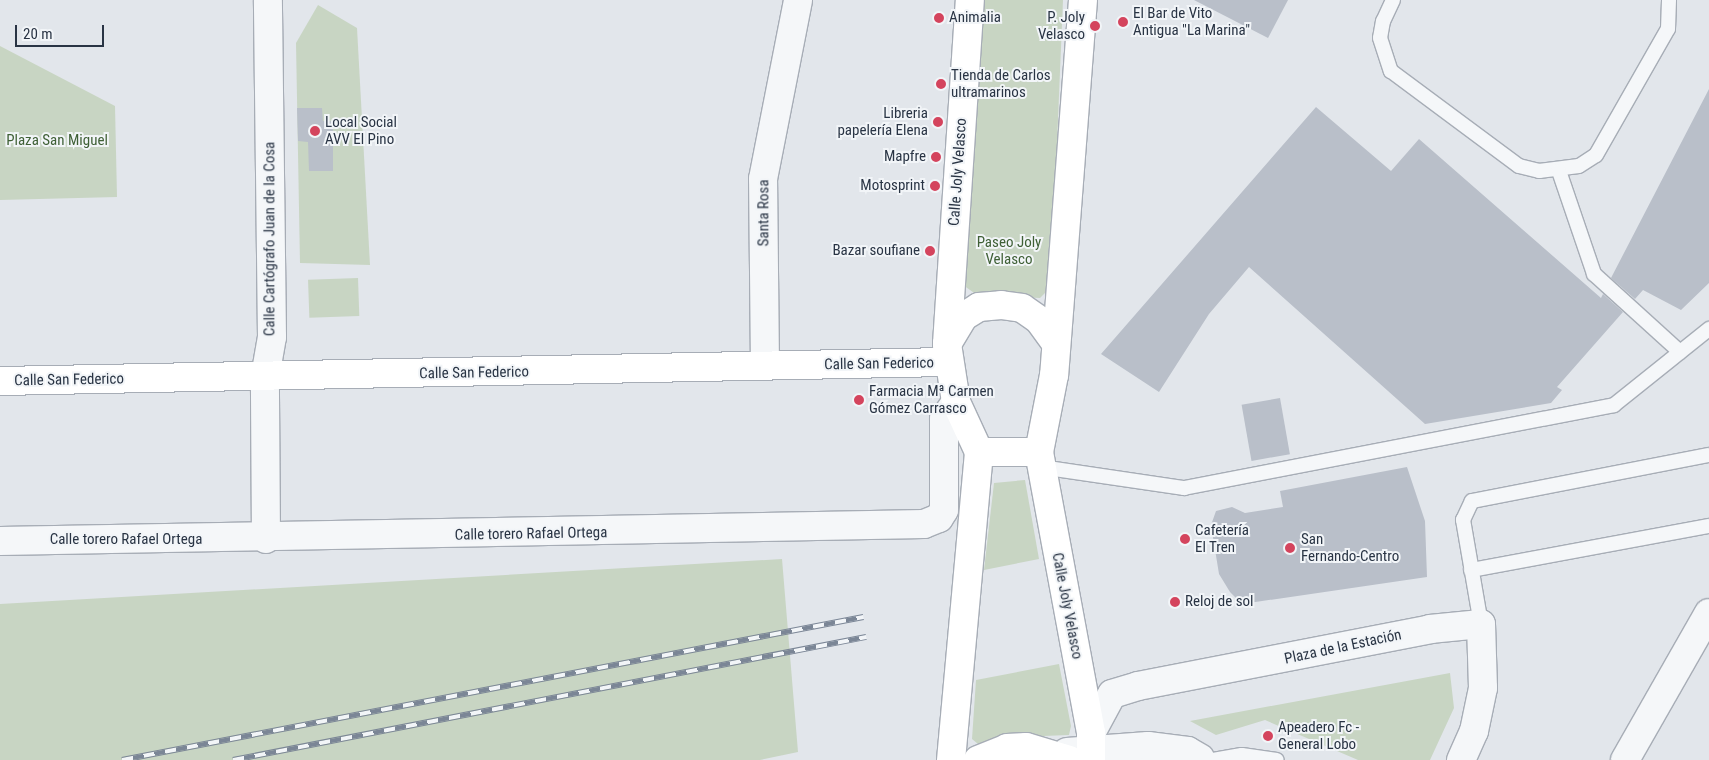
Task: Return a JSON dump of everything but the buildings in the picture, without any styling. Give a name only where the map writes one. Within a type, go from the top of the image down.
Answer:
[{"type":"street","name":"Calle Cartógrafo Juan de la Cosa","points":[[266,538],[265,377],[272,337],[268,0]]},
{"type":"street","name":"Calle Joly Velasco","points":[[970,0],[948,353],[956,402],[978,452]]},
{"type":"street","points":[[1056,343],[1083,0]]},
{"type":"street","name":"Santa Rosa","points":[[765,366],[763,179],[799,2]]},
{"type":"street","points":[[948,353],[963,317],[978,308],[1001,305],[1022,308],[1033,316],[1056,343]]},
{"type":"street","name":"Calle Joly Velasco","points":[[1056,343],[1040,460],[1079,751]]},
{"type":"street","name":"Calle San Federico","points":[[0,381],[765,366],[948,353]]},
{"type":"street","name":"Calle torero Rafael Ortega","points":[[0,541],[266,538],[857,527],[924,524],[939,518],[945,500],[944,419],[956,402]]},
{"type":"street","points":[[951,760],[978,452],[1040,460]]},
{"type":"street","points":[[1625,760],[1709,613]]},
{"type":"street","points":[[1461,760],[1474,731],[1483,688],[1481,624]]},
{"type":"street","name":"Plaza de la Estación","points":[[1079,751],[1112,694],[1138,686],[1430,629],[1481,624]]},
{"type":"street","points":[[978,760],[1007,748],[1026,747],[1079,751],[1148,746],[1188,751],[1208,759]]},
{"type":"street","points":[[1170,760],[1208,759]]},
{"type":"lane","points":[[1394,0],[1382,21],[1380,38],[1390,70],[1520,166],[1559,171],[1596,155],[1668,29],[1669,0]]},
{"type":"lane","points":[[1559,171],[1594,274],[1680,352]]},
{"type":"lane","points":[[1040,460],[1184,488],[1208,485],[1614,405],[1709,329]]},
{"type":"lane","points":[[1481,624],[1463,520],[1467,506],[1479,498],[1709,455]]},
{"type":"lane","points":[[1471,570],[1709,526]]},
{"type":"lane","points":[[1208,759],[1242,755],[1277,760]]},
{"type":"green space","name":"Paseo Joly Velasco","points":[[980,0],[1063,0],[1051,287],[1040,298],[977,295],[963,285]]},
{"type":"green space","points":[[318,5],[357,28],[370,265],[300,263],[296,43]]},
{"type":"green space","name":"Plaza San Miguel","points":[[0,46],[115,106],[117,197],[0,200]]},
{"type":"green space","points":[[358,278],[359,316],[309,318],[308,280]]},
{"type":"green space","points":[[1025,480],[1039,559],[984,570],[994,483]]},
{"type":"green space","points":[[782,559],[798,752],[760,760],[0,760],[0,604]]},
{"type":"green space","points":[[1059,664],[1071,726],[1069,735],[1017,737],[978,744],[972,739],[976,680]]},
{"type":"green space","points":[[1450,673],[1454,708],[1430,760],[1358,760],[1265,720],[1216,735],[1190,721]]},
{"type":"railway","points":[[122,760],[863,617]]},
{"type":"railway","points":[[233,760],[866,637]]},
{"type":"place","name":"Animalia","points":[[939,18]]},
{"type":"place","name":"El Bar de Vito Antigua \"La Marina\"","points":[[1123,22]]},
{"type":"place","name":"P. Joly Velasco","points":[[1095,26]]},
{"type":"place","name":"Tienda de Carlos ultramarinos","points":[[941,84]]},
{"type":"place","name":"Libreria papelería Elena","points":[[938,122]]},
{"type":"place","name":"Local Social AVV El Pino","points":[[315,131]]},
{"type":"place","name":"Mapfre","points":[[936,157]]},
{"type":"place","name":"Motosprint","points":[[935,186]]},
{"type":"place","name":"Bazar soufiane","points":[[930,251]]},
{"type":"place","name":"Farmacia Mª Carmen Gómez Carrasco","points":[[859,400]]},
{"type":"place","name":"Cafetería El Tren","points":[[1185,539]]},
{"type":"place","name":"San Fernando-Centro","points":[[1290,548]]},
{"type":"place","name":"Reloj de sol","points":[[1175,602]]},
{"type":"place","name":"Apeadero Fc - General Lobo","points":[[1268,736]]}]
